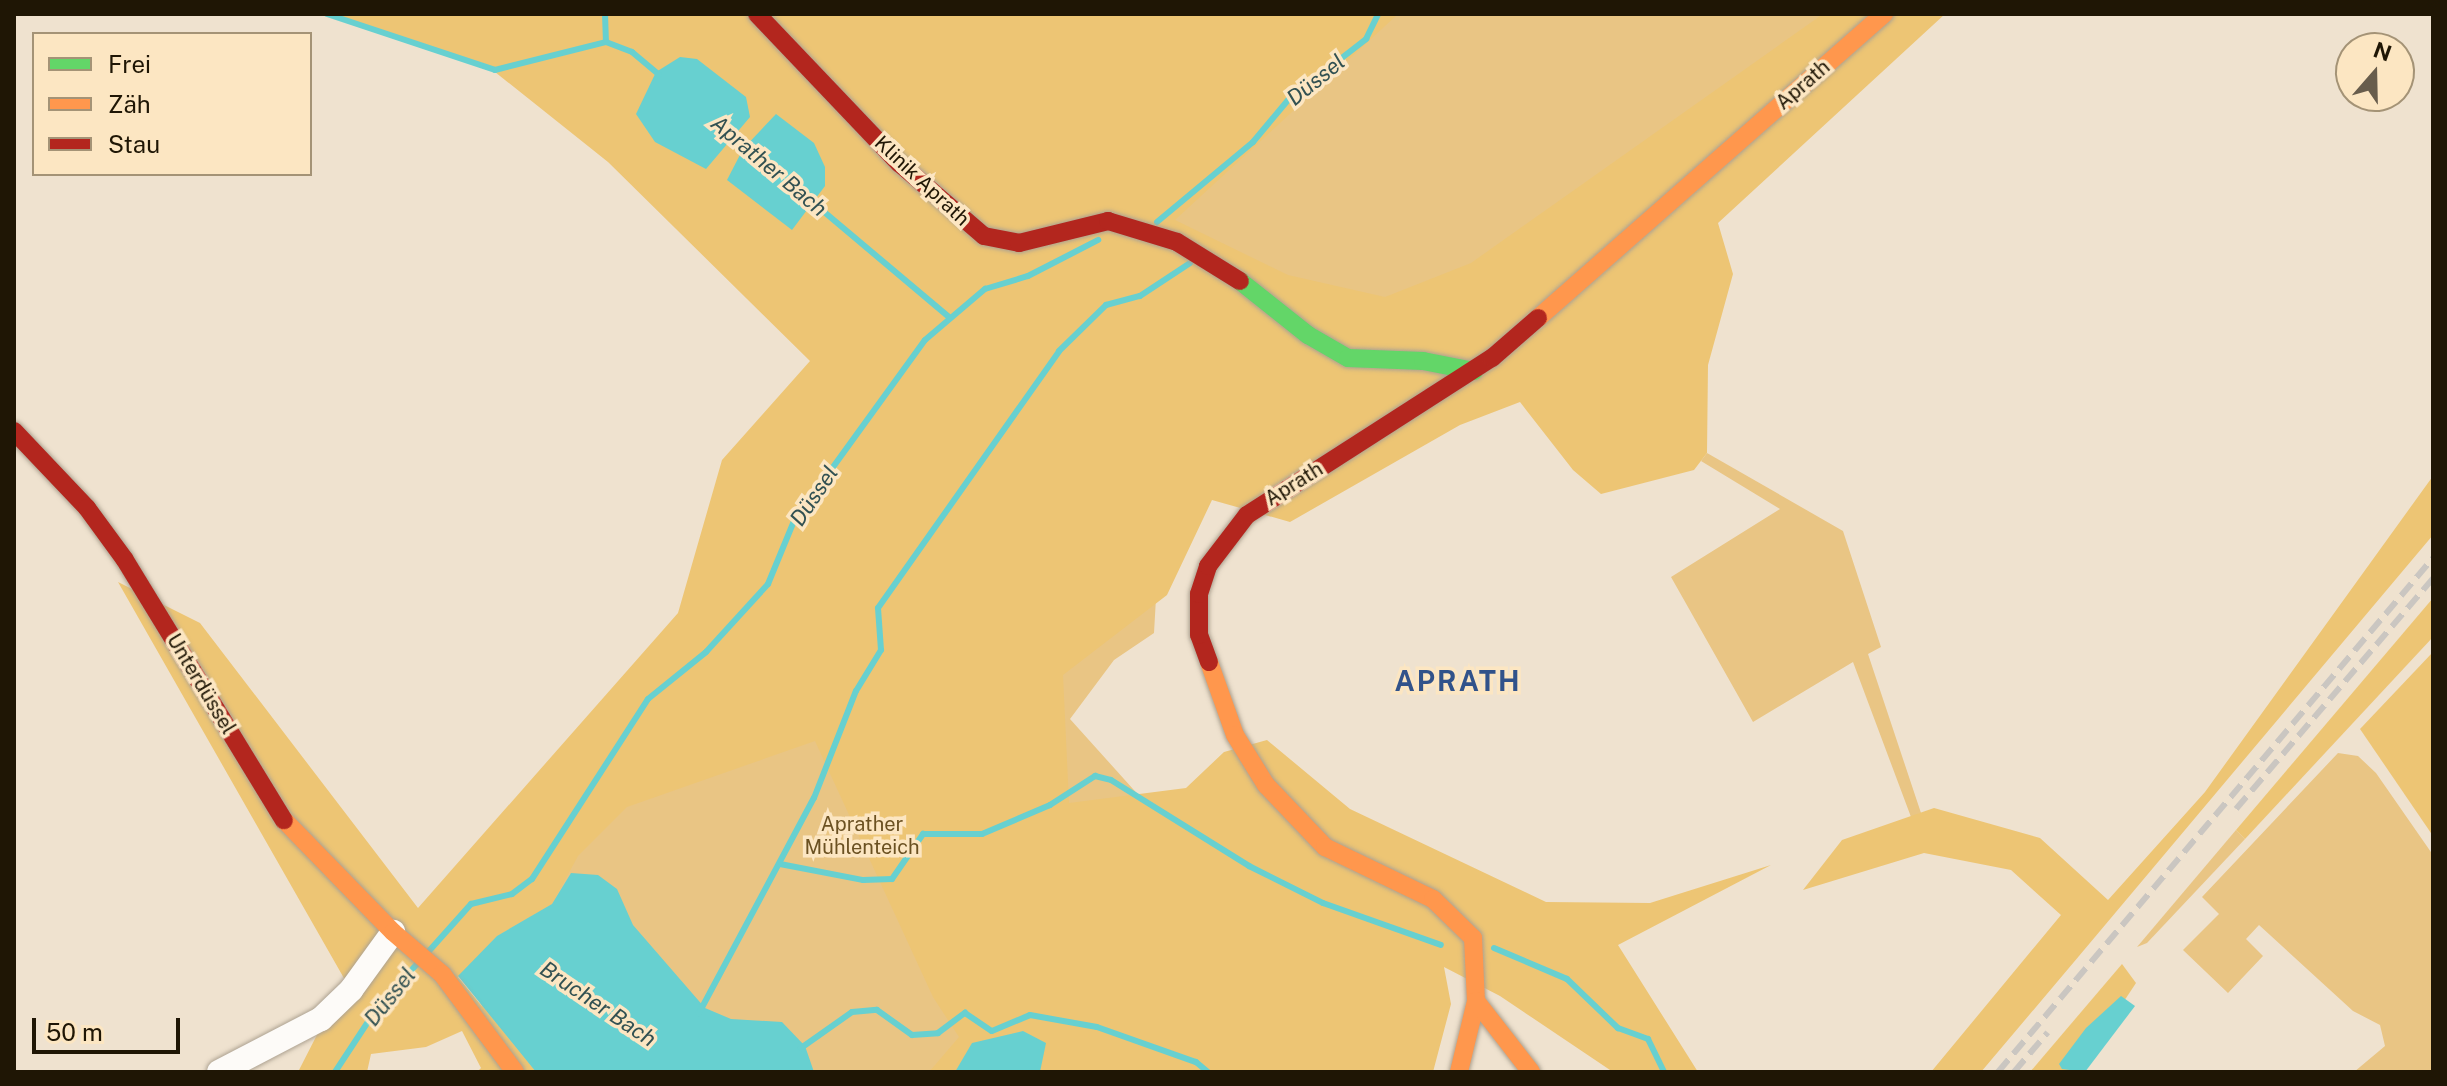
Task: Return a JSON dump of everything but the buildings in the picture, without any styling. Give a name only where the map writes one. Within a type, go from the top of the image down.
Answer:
[{"type":"street","name":"Klinik Aprath","points":[[757,14],[899,163],[973,230],[1019,243],[1108,221],[1177,242],[1261,294],[1308,335],[1348,358],[1423,361],[1474,371]]},
{"type":"street","name":"Aprath","points":[[1459,1072],[1476,1001],[1478,961],[1464,924],[1433,899],[1325,847],[1266,785],[1235,735],[1199,635],[1199,594],[1208,566],[1247,515],[1474,371],[1884,14]]},
{"type":"street","name":"Unterdüssel","points":[[14,431],[87,508],[125,560],[281,817],[399,937],[442,974],[515,1072]]},
{"type":"street","points":[[219,1072],[321,1019],[399,937]]},
{"type":"street","points":[[1476,1001],[1531,1072]]},
{"type":"green space","points":[[330,14],[1398,14],[1175,220],[1288,275],[1385,297],[1471,263],[1823,14],[1945,14],[1718,223],[1733,274],[1708,365],[1707,453],[1694,470],[1601,494],[1573,470],[1520,402],[1460,425],[1290,522],[1212,500],[1167,595],[1063,675],[1069,803],[1186,788],[1224,752],[1267,740],[1350,809],[1546,902],[1650,903],[1771,865],[1618,945],[1698,1072],[1613,1072],[1500,996],[1444,967],[1451,1004],[1433,1072],[929,1072],[959,1037],[933,997],[815,741],[627,807],[578,856],[552,904],[497,936],[458,977],[536,1072],[477,1072],[481,1068],[462,1031],[426,1047],[371,1054],[367,1072],[298,1072],[345,980],[118,582],[200,623],[418,908],[678,613],[722,460],[810,361],[608,162],[485,64]]},
{"type":"green space","name":"Aprather Mühlenteich","points":[[1308,14],[1830,14],[1194,510],[1158,563],[1154,633],[1114,660],[1070,719],[1142,799],[1325,1072],[515,1072],[443,929]]},
{"type":"green space","points":[[1707,453],[1843,531],[1881,647],[1868,654],[1921,813],[1911,817],[1853,662],[1753,722],[1671,577],[1780,509],[1701,461]]},
{"type":"green space","points":[[2433,476],[2433,535],[2079,956],[1981,1072],[1931,1072],[2061,915],[2011,870],[1924,853],[1803,890],[1842,840],[1934,808],[2040,838],[2108,900],[2205,792]]},
{"type":"green space","points":[[2433,598],[2433,637],[2245,839],[2236,830]]},
{"type":"green space","points":[[2433,652],[2433,836],[2360,729]]},
{"type":"green space","points":[[2338,753],[2358,756],[2376,773],[2433,855],[2433,1072],[2354,1072],[2385,1046],[2380,1025],[2353,1011],[2259,925],[2246,939],[2263,956],[2228,993],[2183,950],[2219,914],[2202,897]]},
{"type":"green space","points":[[2236,830],[2245,839],[2147,943],[2137,947]]},
{"type":"green space","points":[[2122,964],[2136,983],[2077,1072],[2030,1072]]},
{"type":"water","points":[[680,57],[697,59],[746,97],[750,117],[706,169],[655,142],[636,114],[656,72]]},
{"type":"water","points":[[776,114],[814,143],[825,167],[825,186],[792,230],[727,180],[743,149]]},
{"type":"water","points":[[571,873],[598,875],[617,889],[633,925],[705,1008],[731,1019],[782,1022],[805,1046],[814,1072],[536,1072],[458,976],[497,936],[552,904]]},
{"type":"water","points":[[2121,996],[2135,1006],[2085,1072],[2062,1069],[2059,1064],[2086,1028]]},
{"type":"water","points":[[1023,1031],[1046,1043],[1040,1072],[955,1072],[972,1043]]},
{"type":"waterway","points":[[327,14],[495,70],[606,42]]},
{"type":"waterway","name":"Aprather Bach","points":[[605,14],[606,42]]},
{"type":"waterway","name":"Düssel","points":[[1157,222],[1253,142],[1289,99],[1366,39],[1378,14]]},
{"type":"waterway","name":"Aprather Bach","points":[[606,42],[632,52],[659,75]]},
{"type":"waterway","name":"Aprather Bach","points":[[728,136],[747,152]]},
{"type":"waterway","name":"Aprather Bach","points":[[810,200],[950,318]]},
{"type":"waterway","name":"Düssel","points":[[429,951],[471,904],[512,894],[532,879],[648,699],[706,652],[768,584],[794,521],[925,340],[985,289],[1028,276],[1098,240]]},
{"type":"waterway","points":[[699,1013],[814,798],[856,691],[881,650],[878,608],[1059,351],[1106,305],[1140,296],[1190,263]]},
{"type":"waterway","points":[[780,864],[863,880],[892,879],[923,834],[982,834],[1050,805],[1095,776],[1111,780],[1249,866],[1323,903],[1441,945]]},
{"type":"waterway","points":[[1494,948],[1567,979],[1618,1028],[1648,1039],[1664,1072]]},
{"type":"waterway","name":"Düssel","points":[[335,1072],[375,1011],[416,965]]},
{"type":"waterway","name":"Brucher Bach","points":[[801,1048],[852,1012],[877,1010],[912,1035],[938,1033],[965,1013],[992,1031],[1030,1015],[1097,1027],[1196,1062],[1208,1072]]},
{"type":"railway","points":[[1998,1072],[2433,558]]},
{"type":"railway","points":[[2236,809],[2433,578]]},
{"type":"railway","points":[[2014,1072],[2048,1032]]},
{"type":"traffic: fast","points":[[1240,281],[1308,335],[1348,358],[1423,361],[1474,371]]},
{"type":"traffic: slow","points":[[1538,318],[1884,14]]},
{"type":"traffic: slow","points":[[1209,662],[1235,735],[1266,785],[1325,847],[1433,899],[1473,938],[1476,1001],[1459,1072]]},
{"type":"traffic: slow","points":[[284,820],[393,932],[442,974],[515,1072]]},
{"type":"traffic: slow","points":[[1476,1001],[1531,1072]]},
{"type":"traffic: jam","points":[[757,14],[899,163],[984,236],[1019,243],[1108,221],[1177,242],[1240,281]]},
{"type":"traffic: jam","points":[[1209,662],[1199,635],[1199,594],[1208,566],[1247,515],[1492,358],[1538,318]]},
{"type":"traffic: jam","points":[[14,431],[87,508],[125,560],[284,820]]},
{"type":"district","name":"APRATH","points":[[1458,681]]}]
